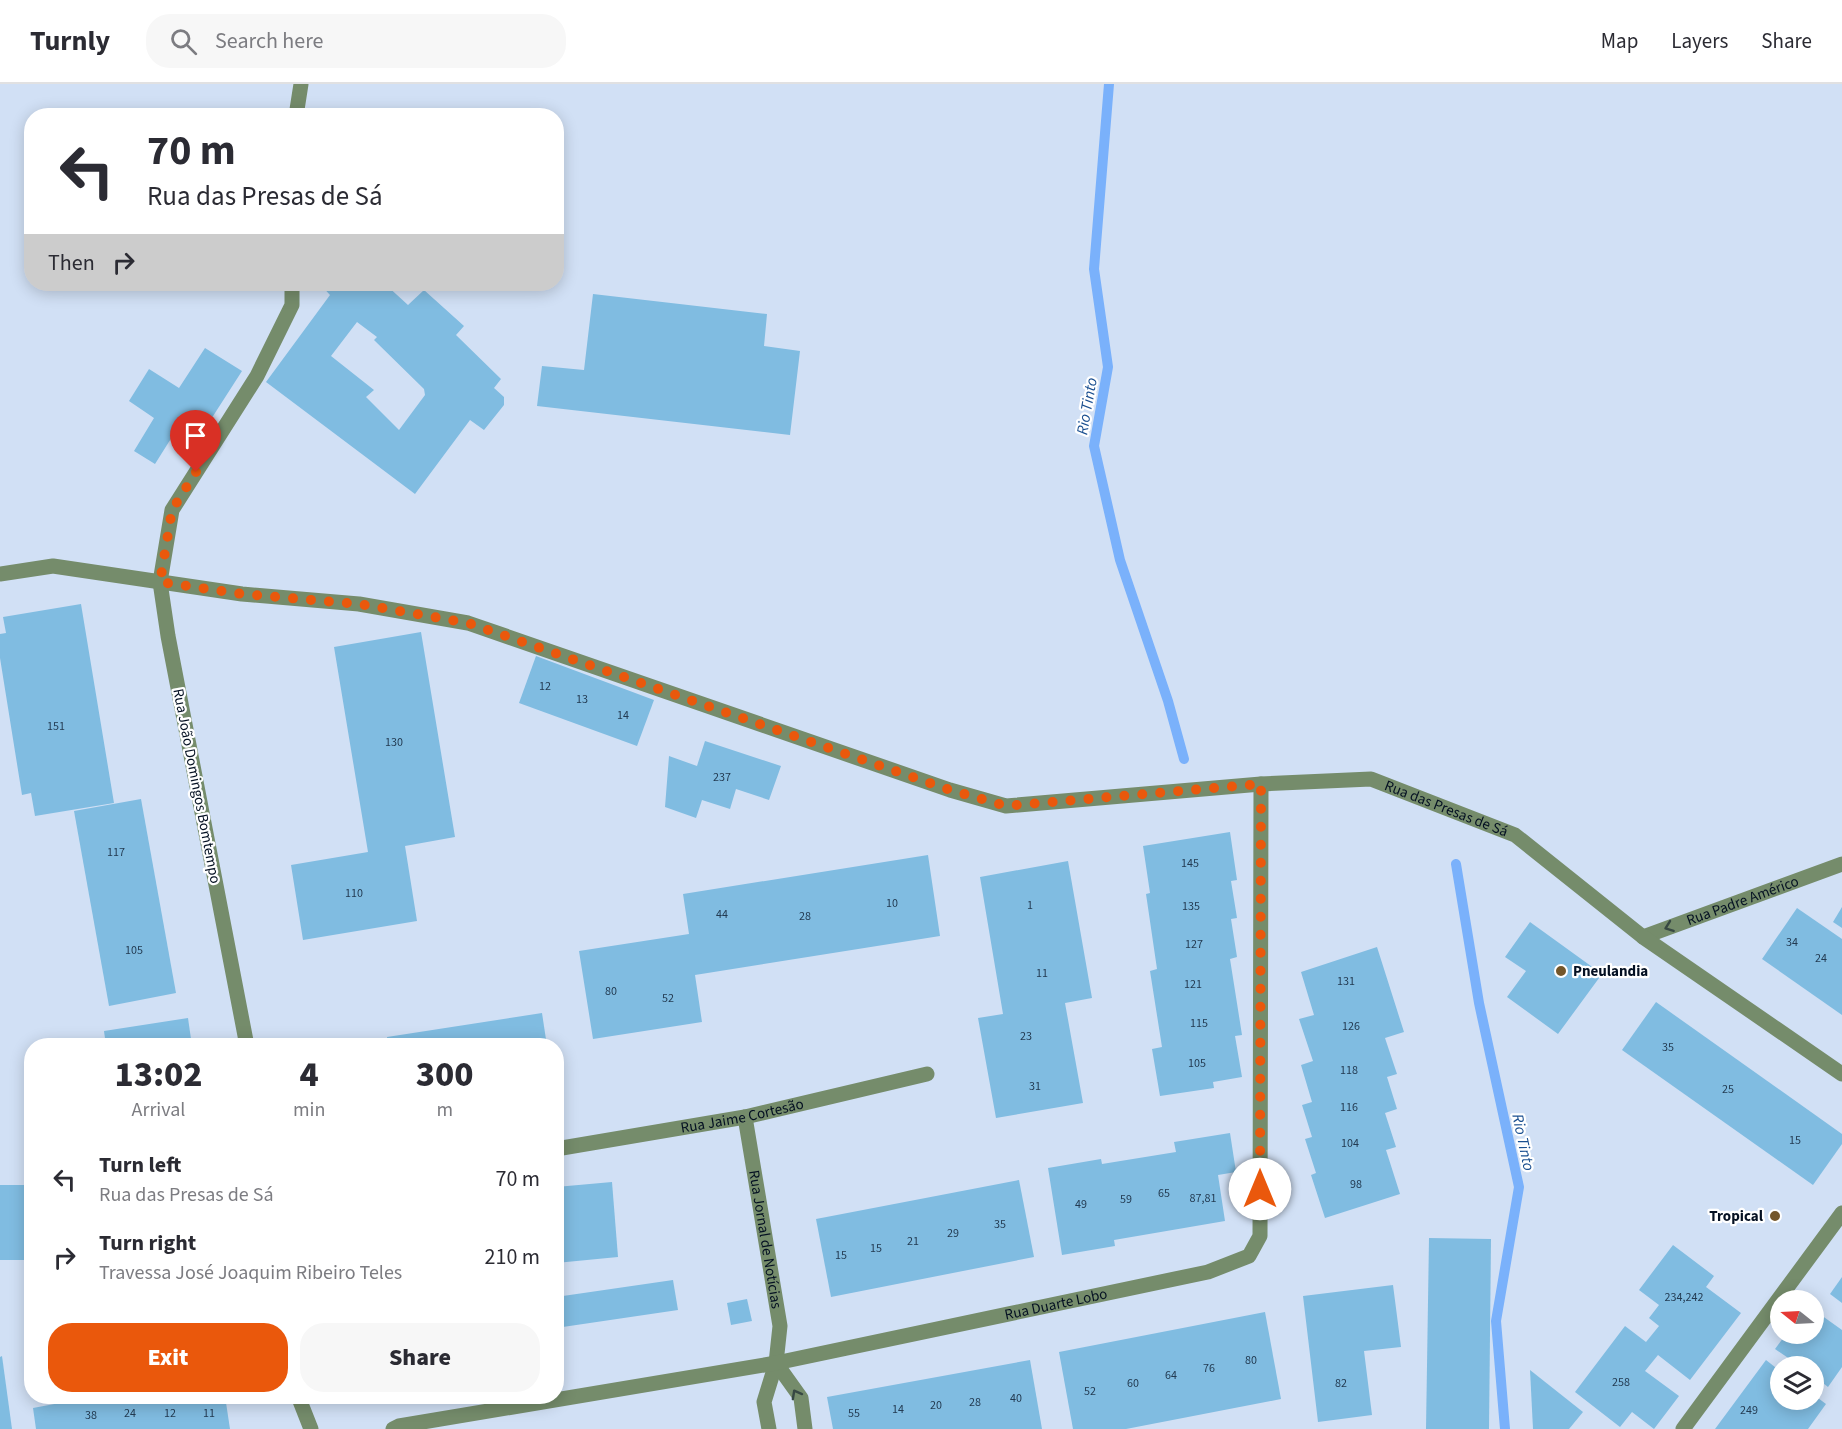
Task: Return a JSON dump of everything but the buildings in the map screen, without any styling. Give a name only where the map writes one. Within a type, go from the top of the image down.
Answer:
[{"type":"street","points":[[297,108],[301,84]]},
{"type":"street","name":"Rua João Domingos Bomtempo","points":[[246,1038],[168,636],[160,582],[172,510],[257,376],[292,305],[292,291]]},
{"type":"street","name":"Rua das Presas de Sá","points":[[0,574],[53,567],[242,594],[359,604],[468,623],[950,790],[1006,806],[1261,784],[1371,779],[1515,835],[1643,937],[1842,1074]]},
{"type":"street","name":"Rua Duarte Lobo","points":[[564,1398],[776,1363],[1208,1272],[1250,1256],[1260,1236],[1261,784]]},
{"type":"street","name":"Rua Padre Américo","points":[[1643,937],[1842,864]]},
{"type":"street","name":"Rua Jaime Cortesão","points":[[564,1148],[745,1116],[927,1074]]},
{"type":"street","name":"Rua Jornal de Notícias","points":[[745,1116],[780,1326],[776,1363],[764,1402],[769,1429]]},
{"type":"street","points":[[1683,1429],[1842,1213]]},
{"type":"street","points":[[776,1363],[801,1398],[806,1429]]},
{"type":"street","points":[[301,1404],[311,1429]]},
{"type":"street","name":"Rua Duarte Lobo","points":[[393,1429],[399,1425],[527,1404]]},
{"type":"waterway","name":"Rio Tinto","points":[[1109,84],[1094,269],[1108,367],[1094,446],[1120,560],[1168,701],[1184,759]]},
{"type":"waterway","name":"Rio Tinto","points":[[1456,864],[1479,1003],[1519,1187],[1496,1321],[1505,1429]]},
{"type":"place","name":"Pneulandia","points":[[1561,971]]},
{"type":"place","name":"Tropical","points":[[1775,1216]]},
{"type":"route","points":[[196,472],[172,510],[160,582],[242,594],[359,604],[468,623],[950,790],[1006,806],[1261,784],[1260,1189]]}]
